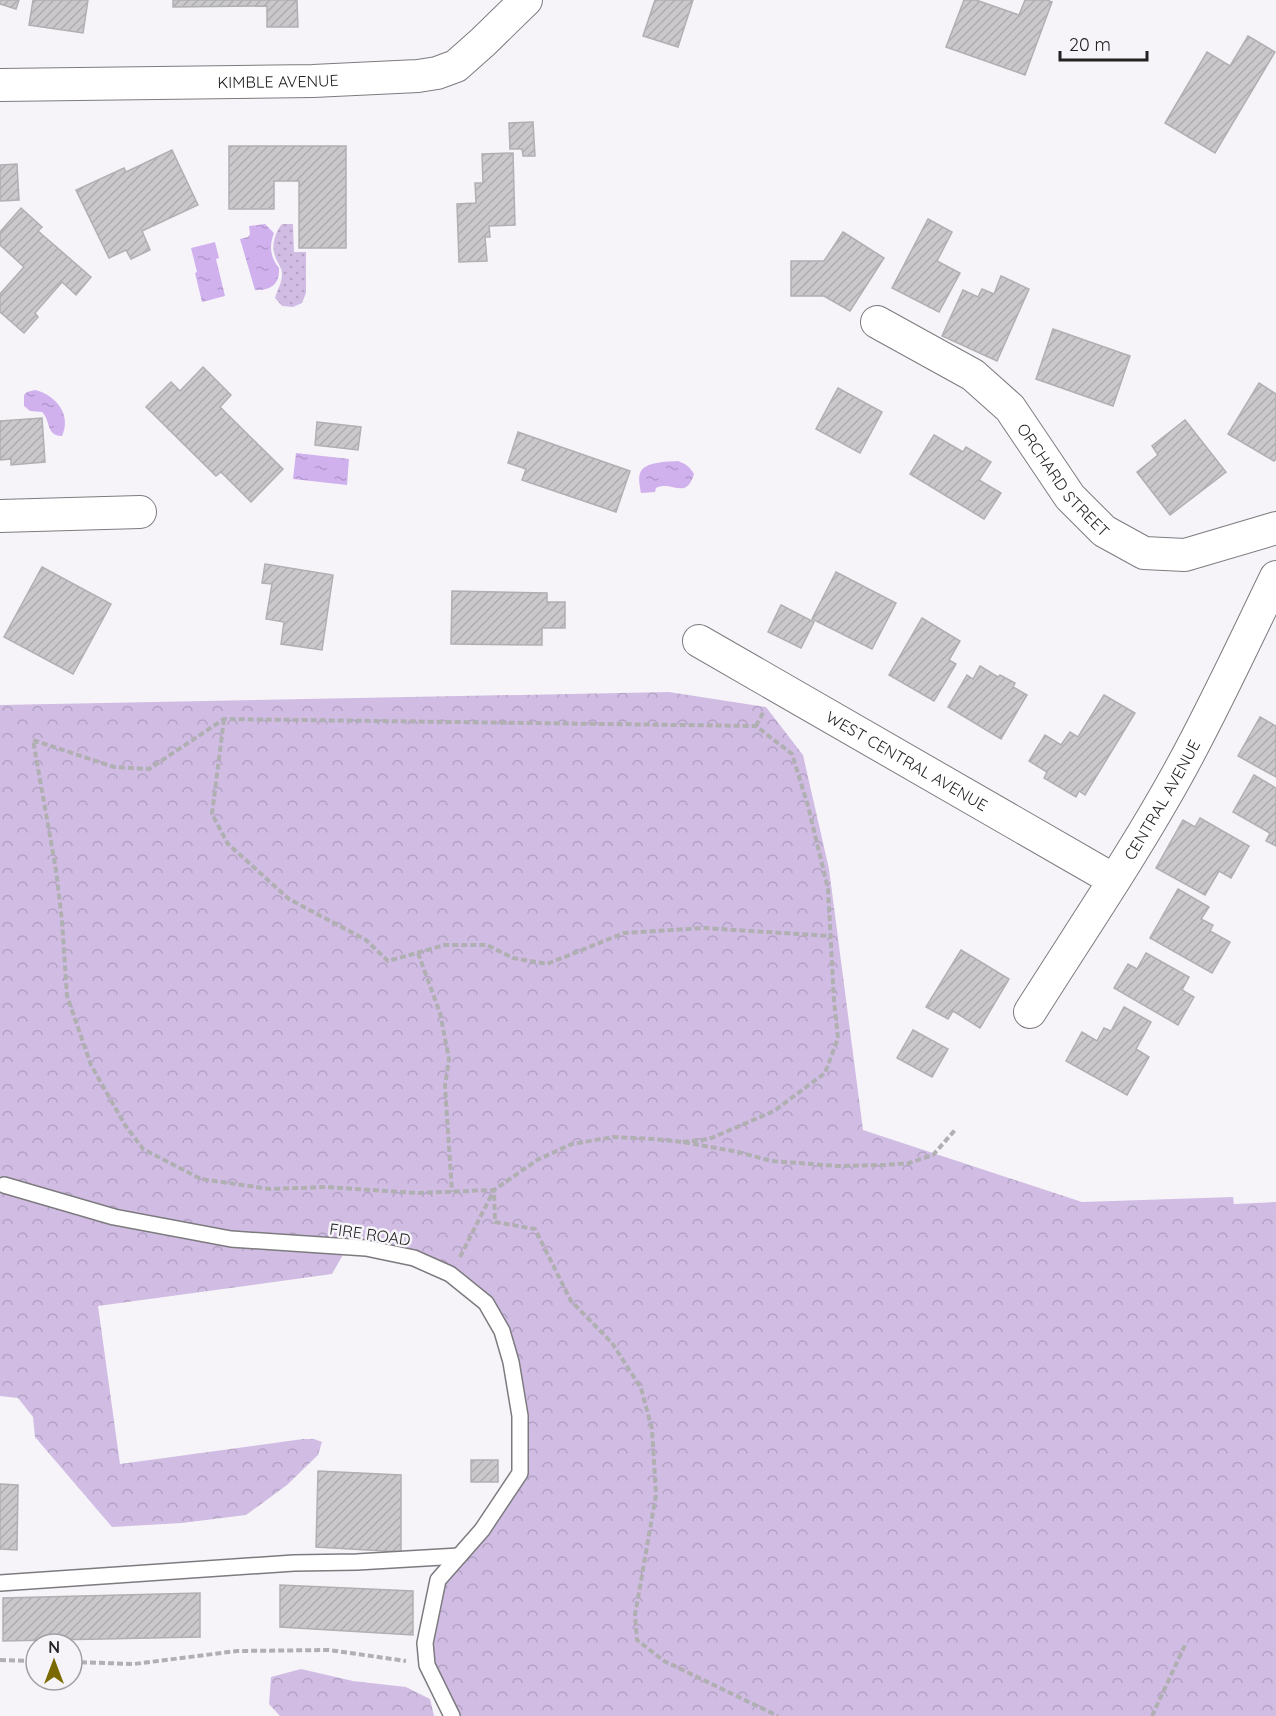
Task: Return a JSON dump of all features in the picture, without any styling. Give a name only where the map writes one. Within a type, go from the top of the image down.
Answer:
[{"type":"street","name":"KIMBLE AVENUE","points":[[0,85],[313,81],[437,73],[456,66],[526,0]]},
{"type":"street","name":"ORCHARD STREET","points":[[878,322],[973,375],[1010,408],[1070,497],[1104,531],[1144,554],[1185,555],[1276,528]]},
{"type":"street","points":[[0,516],[140,512]]},
{"type":"street","name":"CENTRAL AVENUE","points":[[1030,1012],[1114,880],[1179,771],[1217,701],[1276,577]]},
{"type":"street","name":"WEST CENTRAL AVENUE","points":[[699,641],[1114,880]]},
{"type":"lane","name":"FIRE ROAD","points":[[4,1185],[114,1216],[231,1239],[366,1248],[414,1258],[450,1274],[486,1303],[502,1331],[511,1362],[520,1416],[520,1473],[482,1530],[438,1580],[425,1643],[427,1665],[452,1716]]},
{"type":"lane","points":[[0,1583],[294,1563],[459,1556]]},
{"type":"path","points":[[224,719],[212,814],[228,844],[289,899],[366,940],[388,961],[445,945],[487,945],[513,958],[547,964],[624,933],[704,928],[830,936]]},
{"type":"path","points":[[494,1190],[417,1193],[327,1187],[270,1189],[201,1179],[143,1149],[125,1125],[91,1065],[67,996],[56,870],[33,740],[114,767],[149,769],[224,719],[756,726],[792,754],[808,806],[828,889],[838,1038],[825,1073],[774,1111],[709,1140],[683,1142]]},
{"type":"path","points":[[418,953],[441,1013],[449,1059],[445,1086],[452,1192]]},
{"type":"path","points":[[450,1274],[494,1190],[537,1160],[572,1144],[613,1137],[683,1142],[772,1161],[837,1166],[884,1165],[909,1163],[933,1155],[954,1130]]},
{"type":"path","points":[[494,1190],[495,1222],[535,1229],[571,1301],[612,1343],[641,1388],[652,1429],[656,1494],[635,1615],[636,1640],[664,1661],[778,1716]]},
{"type":"path","points":[[1152,1716],[1185,1645]]},
{"type":"path","points":[[84,1662],[134,1664],[237,1652],[329,1650],[427,1665]]},
{"type":"path","points":[[0,1660],[24,1661]]},
{"type":"green space","points":[[282,224],[293,224],[294,252],[306,252],[306,293],[302,303],[293,307],[282,306],[275,298],[282,274],[274,252],[274,244]]},
{"type":"green space","points":[[669,692],[766,707],[803,755],[829,869],[863,1130],[1082,1202],[1233,1197],[1234,1204],[1276,1202],[1276,1716],[452,1716],[427,1665],[438,1580],[520,1473],[520,1416],[500,1328],[450,1274],[347,1248],[332,1274],[98,1306],[120,1464],[303,1439],[322,1442],[318,1455],[287,1485],[246,1515],[182,1523],[112,1527],[35,1437],[33,1417],[18,1398],[0,1396],[0,705]]},
{"type":"green space","points":[[301,1669],[353,1681],[406,1687],[430,1699],[434,1716],[280,1716],[269,1704],[271,1677]]},
{"type":"water","points":[[265,224],[274,233],[271,251],[279,268],[279,274],[276,282],[270,288],[255,290],[240,239],[248,237],[249,226]]},
{"type":"water","points":[[215,242],[219,258],[216,259],[225,296],[202,302],[191,248]]},
{"type":"water","points":[[35,390],[49,396],[60,407],[65,421],[62,436],[53,434],[42,412],[30,411],[24,406],[24,395]]},
{"type":"water","points":[[296,453],[349,459],[347,485],[293,479]]},
{"type":"water","points":[[678,461],[688,466],[694,474],[687,486],[678,488],[662,486],[656,488],[655,492],[641,493],[639,478],[646,466]]},
{"type":"building","points":[[0,0],[19,0],[16,9],[0,4]]},
{"type":"building","points":[[33,0],[88,0],[83,33],[29,25]]},
{"type":"building","points":[[173,0],[297,0],[298,27],[267,27],[267,6],[173,7]]},
{"type":"building","points":[[655,0],[693,0],[678,47],[643,36]]},
{"type":"building","points":[[964,0],[976,0],[1019,15],[1025,0],[1052,2],[1025,75],[946,47]]},
{"type":"building","points":[[1248,36],[1275,52],[1215,153],[1165,123],[1207,52],[1230,66]]},
{"type":"building","points":[[533,122],[535,156],[523,156],[522,149],[510,149],[509,123]]},
{"type":"building","points":[[229,146],[346,146],[346,248],[299,248],[299,181],[274,181],[274,209],[229,209]]},
{"type":"building","points":[[172,150],[198,205],[142,231],[150,250],[131,259],[126,250],[109,258],[76,190],[124,168],[126,172]]},
{"type":"building","points":[[513,153],[515,225],[489,226],[490,237],[485,237],[487,261],[459,262],[457,204],[476,203],[475,183],[483,183],[482,154]]},
{"type":"building","points":[[17,164],[19,200],[0,201],[0,165]]},
{"type":"building","points":[[21,208],[42,227],[38,231],[91,277],[76,295],[62,282],[35,313],[38,317],[24,333],[0,312],[0,294],[24,267],[0,245],[0,232]]},
{"type":"building","points":[[928,219],[952,232],[937,261],[960,273],[939,312],[892,288]]},
{"type":"building","points":[[843,232],[884,258],[850,311],[824,296],[791,296],[791,261],[824,261]]},
{"type":"building","points":[[1001,276],[1029,289],[997,361],[942,336],[963,290],[978,297],[982,289],[994,294]]},
{"type":"building","points":[[1053,329],[1130,356],[1113,406],[1036,379]]},
{"type":"building","points":[[203,367],[231,395],[220,407],[283,469],[251,502],[221,472],[216,476],[146,407],[171,382],[180,391]]},
{"type":"building","points":[[1259,383],[1276,394],[1276,459],[1274,461],[1228,434]]},
{"type":"building","points":[[838,388],[882,412],[860,453],[816,429]]},
{"type":"building","points":[[42,418],[45,462],[11,465],[11,459],[0,460],[0,421]]},
{"type":"building","points":[[1185,420],[1226,472],[1170,515],[1137,472],[1158,455],[1152,446]]},
{"type":"building","points":[[317,422],[361,427],[358,450],[315,445]]},
{"type":"building","points":[[518,432],[630,471],[616,512],[522,480],[526,469],[508,463]]},
{"type":"building","points":[[934,435],[963,452],[966,447],[991,462],[979,480],[1001,493],[984,519],[910,474]]},
{"type":"building","points":[[265,564],[333,575],[322,650],[281,644],[284,622],[266,619],[272,584],[262,583]]},
{"type":"building","points":[[42,567],[111,604],[73,674],[4,637]]},
{"type":"building","points":[[836,572],[896,603],[872,649],[812,619]]},
{"type":"building","points":[[452,591],[547,593],[547,602],[565,602],[565,628],[542,628],[542,645],[451,644]]},
{"type":"building","points":[[781,605],[814,622],[801,648],[768,632]]},
{"type":"building","points":[[922,618],[960,641],[949,660],[956,664],[934,701],[889,675]]},
{"type":"building","points":[[980,666],[998,677],[1000,675],[1015,683],[1013,687],[1027,695],[1001,739],[948,707],[967,675],[973,679]]},
{"type":"building","points":[[1104,695],[1135,713],[1085,795],[1079,791],[1076,797],[1044,778],[1047,772],[1029,761],[1045,735],[1061,745],[1070,732],[1078,737]]},
{"type":"building","points":[[1260,717],[1276,726],[1276,777],[1238,756]]},
{"type":"building","points":[[1254,775],[1276,788],[1276,846],[1266,841],[1270,833],[1233,812]]},
{"type":"building","points":[[1200,818],[1249,846],[1231,878],[1219,871],[1205,895],[1156,868],[1183,820],[1195,827]]},
{"type":"building","points":[[1178,889],[1209,907],[1201,919],[1213,925],[1210,931],[1230,942],[1212,973],[1150,938]]},
{"type":"building","points":[[961,950],[1009,979],[980,1028],[953,1011],[948,1019],[926,1007]]},
{"type":"building","points":[[1146,953],[1189,977],[1182,990],[1194,997],[1178,1025],[1114,988],[1128,964],[1137,969]]},
{"type":"building","points":[[1124,1007],[1151,1022],[1136,1049],[1149,1057],[1127,1095],[1066,1061],[1082,1032],[1097,1041],[1104,1028],[1111,1031]]},
{"type":"building","points":[[913,1030],[948,1049],[932,1077],[897,1058]]},
{"type":"building","points":[[471,1460],[498,1460],[498,1482],[471,1482]]},
{"type":"building","points":[[318,1471],[401,1475],[401,1552],[316,1547]]},
{"type":"building","points":[[0,1484],[18,1485],[17,1550],[0,1549]]},
{"type":"building","points":[[280,1585],[413,1591],[413,1635],[280,1627]]},
{"type":"building","points":[[200,1593],[200,1637],[84,1639],[84,1632],[24,1632],[24,1641],[3,1641],[3,1598]]}]
